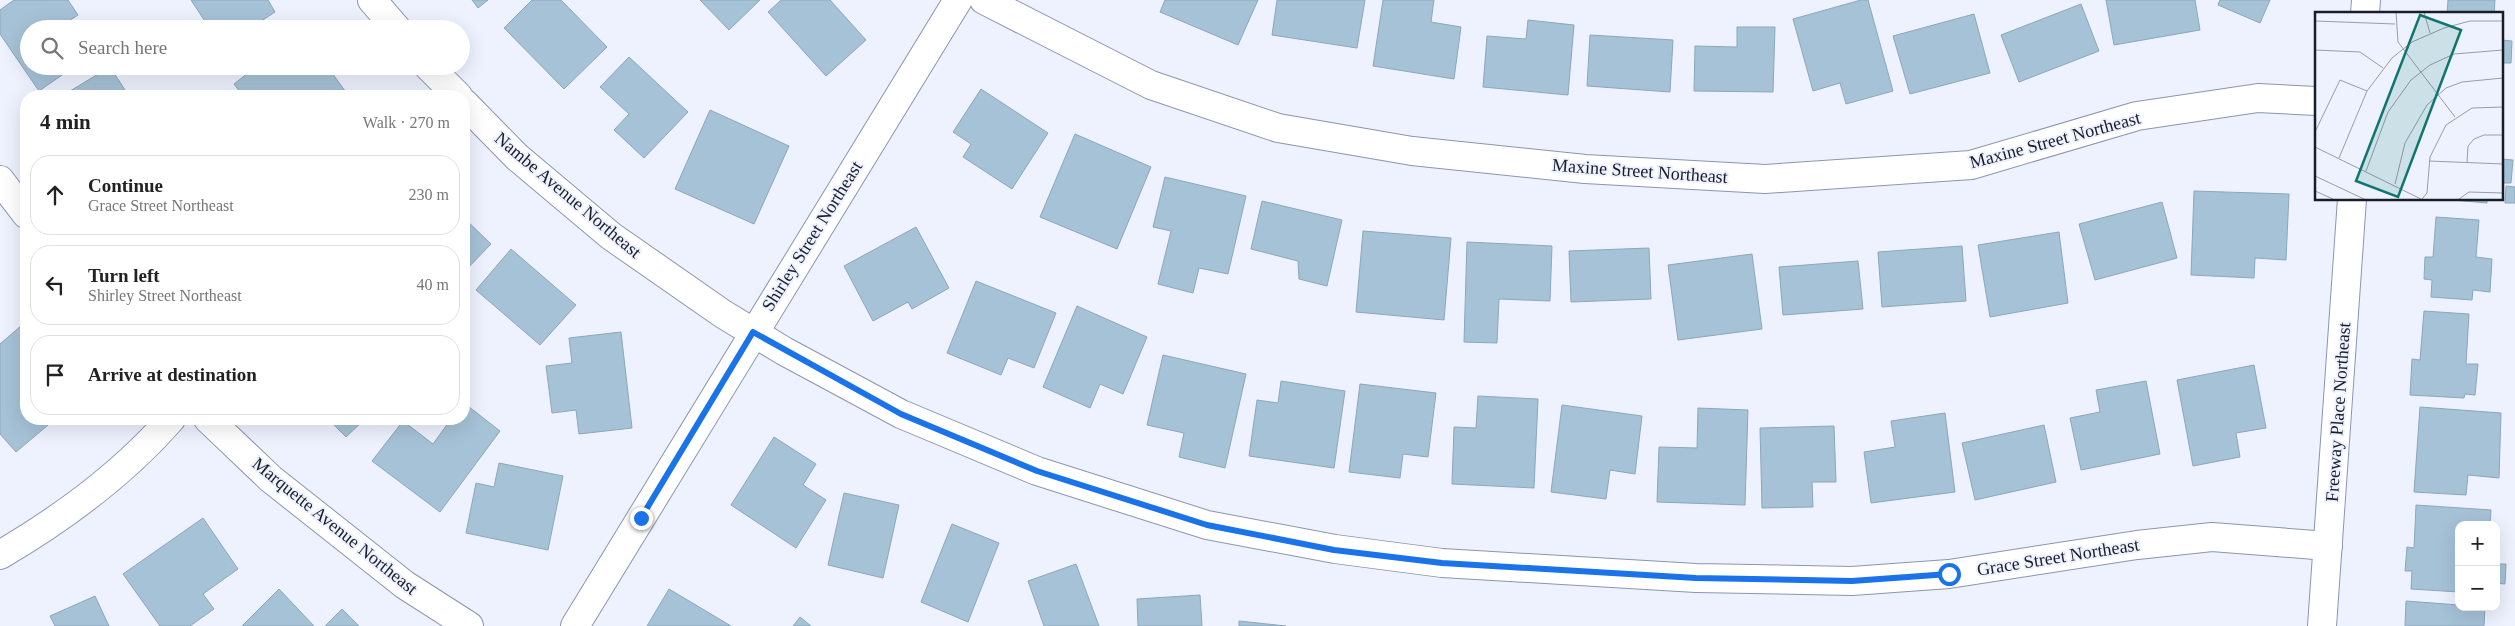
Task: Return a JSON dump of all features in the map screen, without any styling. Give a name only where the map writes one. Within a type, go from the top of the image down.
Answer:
[{"type":"street","points":[[372,0],[389,20]]},
{"type":"street","name":"Shirley Street Northeast","points":[[575,626],[753,332],[958,0]]},
{"type":"street","name":"Maxine Street Northeast","points":[[984,0],[1151,85],[1278,128],[1412,151],[1585,169],[1765,179],[1971,165],[2138,116],[2258,98],[2315,101]]},
{"type":"street","points":[[437,75],[452,90]]},
{"type":"street","name":"Nambe Avenue Northeast","points":[[470,109],[517,157],[611,236],[753,332]]},
{"type":"street","points":[[0,180],[20,206]]},
{"type":"street","name":"Freeway Place Northeast","points":[[2322,626],[2352,200]]},
{"type":"street","name":"Grace Street Northeast","points":[[753,332],[901,414],[1037,471],[1207,525],[1334,550],[1462,564],[1696,578],[1852,581],[1949,574],[2137,545],[2212,537],[2328,546]]},
{"type":"street","points":[[0,555],[42,530],[92,494],[153,440],[167,425]]},
{"type":"street","name":"Marquette Avenue Northeast","points":[[214,425],[271,479],[405,585],[469,626]]},
{"type":"building","points":[[14,0],[68,0],[78,15],[70,20],[20,20],[20,63],[0,34],[0,10]]},
{"type":"building","points":[[191,0],[268,0],[275,12],[263,20],[204,20]]},
{"type":"building","points":[[472,0],[488,0],[478,8]]},
{"type":"building","points":[[532,0],[561,0],[607,47],[564,89],[504,28]]},
{"type":"building","points":[[700,0],[760,0],[729,30]]},
{"type":"building","points":[[781,0],[830,0],[866,40],[826,76],[768,12]]},
{"type":"building","points":[[1165,0],[1258,0],[1238,45],[1160,12]]},
{"type":"building","points":[[1277,0],[1365,0],[1357,48],[1272,35]]},
{"type":"building","points":[[1383,0],[1434,0],[1431,22],[1461,27],[1454,79],[1373,66]]},
{"type":"building","points":[[1861,0],[1868,0],[1893,91],[1846,104],[1840,83],[1813,91],[1793,19]]},
{"type":"building","points":[[2106,0],[2195,0],[2200,30],[2114,45]]},
{"type":"building","points":[[2220,0],[2270,0],[2260,23],[2218,5]]},
{"type":"building","points":[[2448,0],[2495,0],[2494,12],[2447,12]]},
{"type":"building","points":[[2081,4],[2099,51],[2019,82],[2001,35]]},
{"type":"building","points":[[1974,14],[1990,73],[1910,94],[1893,36]]},
{"type":"building","points":[[1528,20],[1574,25],[1568,95],[1483,87],[1487,36],[1526,39]]},
{"type":"building","points":[[1737,27],[1775,27],[1773,92],[1694,91],[1695,46],[1737,47]]},
{"type":"building","points":[[1590,35],[1673,40],[1670,92],[1587,86]]},
{"type":"building","points":[[2502,40],[2512,41],[2511,63],[2502,63]]},
{"type":"building","points":[[629,57],[688,112],[644,158],[614,130],[629,114],[600,87]]},
{"type":"building","points":[[28,75],[62,75],[40,90],[38,90]]},
{"type":"building","points":[[97,75],[115,75],[125,90],[72,90]]},
{"type":"building","points":[[246,75],[334,75],[344,90],[238,90],[234,84]]},
{"type":"building","points":[[981,89],[1048,133],[1012,189],[963,157],[971,144],[953,132]]},
{"type":"building","points":[[710,110],[789,146],[754,224],[675,189]]},
{"type":"building","points":[[1075,134],[1151,167],[1117,249],[1040,217]]},
{"type":"building","points":[[2502,159],[2513,160],[2511,183],[2502,183]]},
{"type":"building","points":[[1165,177],[1246,196],[1228,274],[1199,268],[1193,293],[1158,284],[1171,231],[1153,227]]},
{"type":"building","points":[[2506,186],[2515,187],[2515,203],[2505,203]]},
{"type":"building","points":[[2194,191],[2289,194],[2286,260],[2255,258],[2254,278],[2191,275]]},
{"type":"building","points":[[2452,200],[2487,200],[2487,203]]},
{"type":"building","points":[[1262,201],[1342,220],[1327,286],[1299,279],[1298,261],[1251,249]]},
{"type":"building","points":[[2162,202],[2177,258],[2095,280],[2079,224]]},
{"type":"building","points":[[2436,217],[2479,220],[2476,257],[2492,259],[2490,292],[2473,290],[2472,300],[2431,297],[2432,280],[2424,279],[2425,257],[2433,257]]},
{"type":"building","points":[[470,224],[491,244],[470,266]]},
{"type":"building","points":[[916,227],[949,288],[912,309],[908,302],[873,321],[844,266]]},
{"type":"building","points":[[1363,231],[1451,238],[1444,320],[1356,312]]},
{"type":"building","points":[[2059,232],[2068,303],[1990,317],[1978,245]]},
{"type":"building","points":[[1467,242],[1552,246],[1550,301],[1499,299],[1497,343],[1464,342]]},
{"type":"building","points":[[1962,246],[1966,301],[1882,307],[1878,252]]},
{"type":"building","points":[[1649,248],[1651,299],[1571,302],[1569,251]]},
{"type":"building","points":[[511,249],[576,305],[540,345],[476,290]]},
{"type":"building","points":[[1752,254],[1762,329],[1678,340],[1668,265]]},
{"type":"building","points":[[1858,261],[1863,309],[1783,315],[1779,267]]},
{"type":"building","points":[[976,281],[1056,313],[1034,368],[1008,358],[1001,375],[947,353]]},
{"type":"building","points":[[1077,306],[1147,337],[1123,394],[1100,384],[1090,408],[1043,387]]},
{"type":"building","points":[[2424,311],[2469,314],[2466,364],[2478,364],[2475,395],[2465,394],[2464,398],[2410,395],[2412,359],[2420,360]]},
{"type":"building","points":[[20,327],[20,425],[48,425],[16,452],[0,434],[0,344]]},
{"type":"building","points":[[621,332],[632,428],[579,434],[576,410],[552,413],[546,366],[572,363],[569,338]]},
{"type":"building","points":[[1163,355],[1246,374],[1225,468],[1179,457],[1184,433],[1147,425]]},
{"type":"building","points":[[2254,365],[2266,428],[2236,433],[2240,457],[2193,466],[2177,380]]},
{"type":"building","points":[[1281,381],[1345,391],[1334,468],[1249,456],[1257,400],[1278,403]]},
{"type":"building","points":[[2146,381],[2160,454],[2081,470],[2070,418],[2100,412],[2096,390]]},
{"type":"building","points":[[1360,384],[1436,393],[1428,457],[1403,454],[1400,478],[1349,472]]},
{"type":"building","points":[[1478,396],[1538,399],[1534,488],[1452,484],[1454,427],[1476,428]]},
{"type":"building","points":[[1562,405],[1642,416],[1635,474],[1610,470],[1606,499],[1551,492]]},
{"type":"building","points":[[2420,407],[2501,413],[2499,478],[2468,475],[2466,495],[2414,492]]},
{"type":"building","points":[[470,408],[500,431],[440,512],[372,461],[400,425],[408,425],[433,444],[447,425],[470,425]]},
{"type":"building","points":[[1698,408],[1748,410],[1745,505],[1657,502],[1659,447],[1697,448]]},
{"type":"building","points":[[1945,413],[1955,492],[1871,503],[1864,452],[1895,447],[1891,421]]},
{"type":"building","points":[[334,425],[359,425],[346,437]]},
{"type":"building","points":[[2044,425],[2056,482],[1975,500],[1962,443]]},
{"type":"building","points":[[1834,426],[1836,482],[1812,482],[1813,507],[1762,508],[1760,428]]},
{"type":"building","points":[[774,437],[816,464],[803,485],[826,500],[796,548],[731,505]]},
{"type":"building","points":[[499,463],[563,476],[548,550],[466,533],[476,483],[494,487]]},
{"type":"building","points":[[844,493],[899,505],[883,578],[828,565]]},
{"type":"building","points":[[2416,505],[2491,510],[2490,521],[2455,521],[2455,592],[2411,589],[2412,571],[2405,571],[2407,547],[2414,548]]},
{"type":"building","points":[[203,518],[238,569],[203,594],[214,609],[190,626],[160,626],[123,574]]},
{"type":"building","points":[[952,524],[999,543],[968,622],[921,602]]},
{"type":"building","points":[[1076,564],[1099,626],[1044,626],[1028,581]]},
{"type":"building","points":[[2500,564],[2506,564],[2505,584],[2500,583]]},
{"type":"building","points":[[279,589],[314,626],[242,626]]},
{"type":"building","points":[[669,589],[731,626],[647,626]]},
{"type":"building","points":[[1200,595],[1202,626],[1138,626],[1137,599]]},
{"type":"building","points":[[95,596],[109,626],[55,626],[50,616]]},
{"type":"building","points":[[2406,601],[2455,605],[2455,611],[2485,611],[2484,626],[2405,626]]},
{"type":"building","points":[[342,609],[359,626],[325,626]]},
{"type":"building","points":[[800,617],[811,626],[793,626]]},
{"type":"building","points":[[1239,621],[1286,626],[1239,626]]},
{"type":"route","points":[[641,518],[753,332],[784,351],[901,414],[1037,471],[1207,525],[1334,550],[1442,563],[1696,578],[1852,581],[1949,574]]}]
